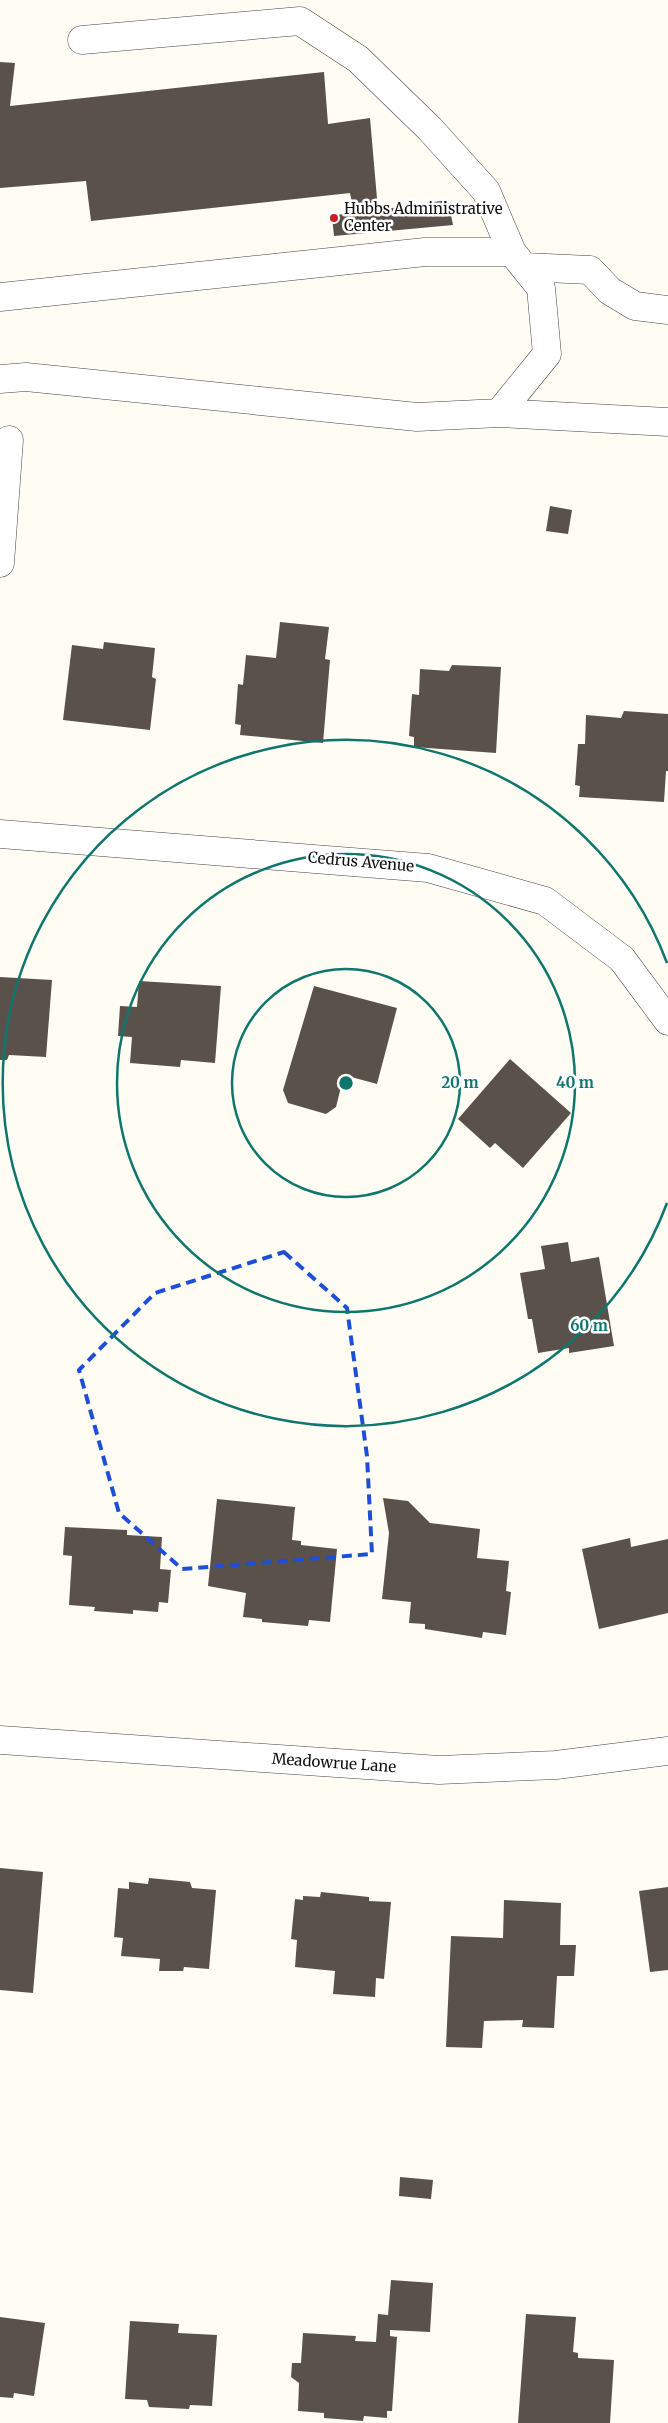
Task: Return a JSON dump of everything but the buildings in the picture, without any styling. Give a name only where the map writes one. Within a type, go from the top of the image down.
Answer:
[{"type":"street","points":[[82,40],[300,21],[358,59],[430,129],[486,191],[518,259],[542,288],[547,354],[499,413]]},
{"type":"street","points":[[0,297],[425,252],[518,259],[590,270],[610,291],[635,306],[668,310]]},
{"type":"street","points":[[0,379],[26,377],[417,417],[499,413],[668,422]]},
{"type":"street","points":[[0,563],[9,440]]},
{"type":"street","name":"Cedrus Avenue","points":[[0,834],[428,868],[545,901],[622,959],[668,1021]]},
{"type":"street","name":"Meadowrue Lane","points":[[0,1740],[439,1770],[556,1765],[668,1751]]},
{"type":"highlighted area","points":[[284,1252],[347,1308],[367,1456],[372,1554],[182,1569],[119,1513],[79,1370],[155,1293]]},
{"type":"place","name":"Hubbs Administrative Center","points":[[334,218]]}]
